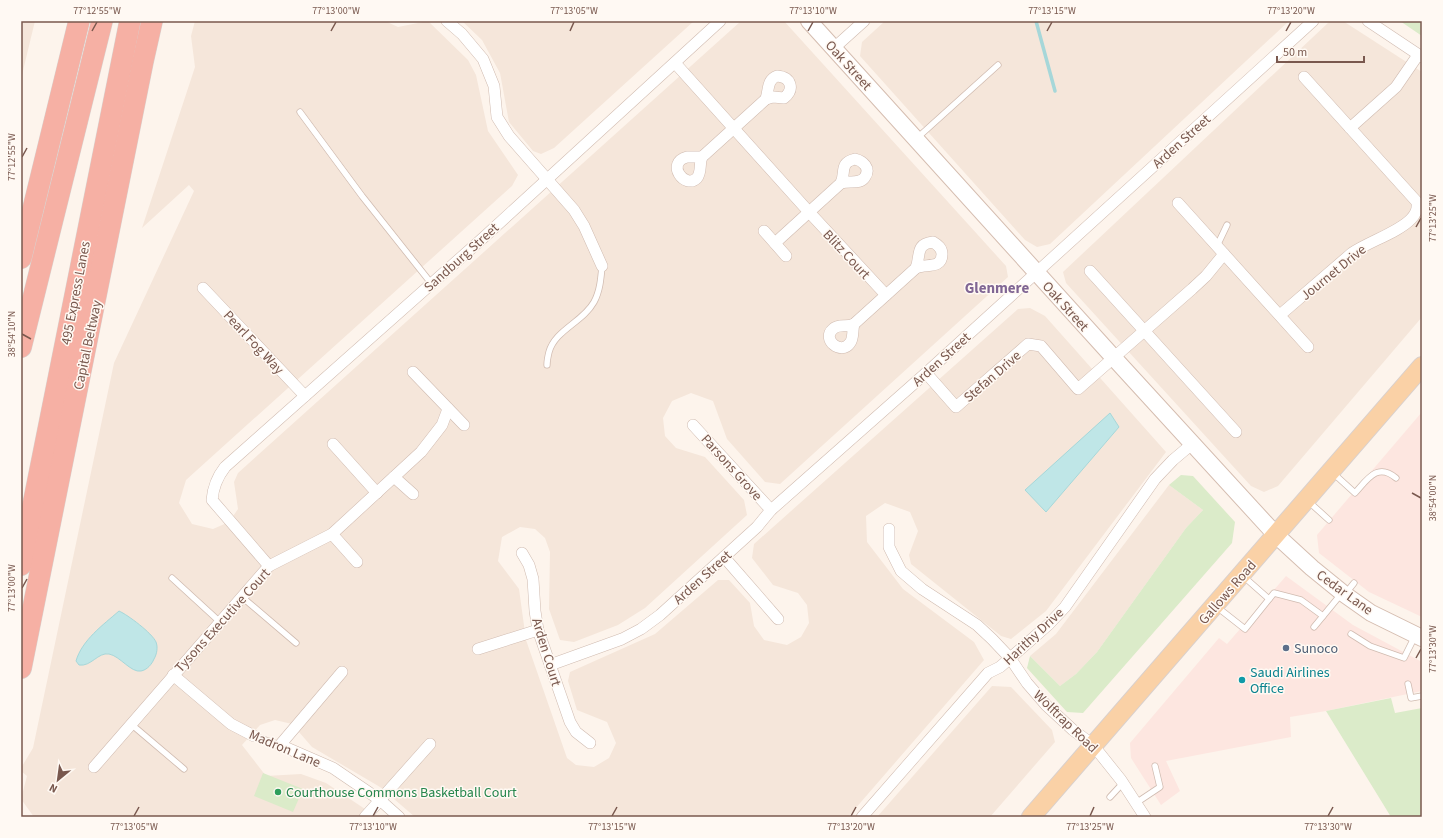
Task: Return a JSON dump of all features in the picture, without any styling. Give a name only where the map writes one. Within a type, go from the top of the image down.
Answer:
[{"type":"highway","points":[[21,258],[79,21]]},
{"type":"highway","points":[[21,347],[102,21]]},
{"type":"highway","name":"495 Express Lanes","points":[[21,565],[130,21]]},
{"type":"highway","name":"Capital Beltway","points":[[21,668],[141,68],[152,21]]},
{"type":"highway","points":[[21,538],[40,471]]},
{"type":"highway","points":[[21,682],[31,620]]},
{"type":"main road","name":"Gallows Road","points":[[1031,817],[1421,369]]},
{"type":"street","points":[[447,21],[462,34],[483,59],[494,86],[497,117],[509,136],[574,210],[584,226],[602,266]]},
{"type":"street","name":"Sandburg Street","points":[[269,566],[212,500],[216,483],[225,467],[548,179],[720,21]]},
{"type":"street","name":"Oak Street","points":[[809,21],[1276,535]]},
{"type":"street","points":[[834,48],[864,21]]},
{"type":"street","name":"Arden Street","points":[[550,665],[622,639],[642,629],[660,615],[756,527],[771,510],[926,373],[1313,21]]},
{"type":"street","points":[[1350,128],[1396,87],[1420,56],[1368,21]]},
{"type":"street","name":"Blitz Court","points":[[675,63],[886,295]]},
{"type":"street","name":"Journet Drive","points":[[1280,315],[1352,253],[1399,228],[1411,219],[1418,208],[1417,202],[1304,77]]},
{"type":"street","points":[[702,157],[766,99]]},
{"type":"street","points":[[775,243],[841,183]]},
{"type":"street","points":[[1178,203],[1308,347]]},
{"type":"street","points":[[764,231],[786,256]]},
{"type":"street","points":[[1114,358],[1206,276],[1220,250]]},
{"type":"street","points":[[854,324],[916,268]]},
{"type":"street","points":[[1090,271],[1236,432]]},
{"type":"street","name":"Pearl Fog Way","points":[[203,288],[305,396]]},
{"type":"street","name":"Stefan Drive","points":[[926,373],[956,407],[1028,344],[1041,346],[1078,389],[1114,358]]},
{"type":"street","points":[[413,372],[464,425]]},
{"type":"street","name":"Tysons Executive Court","points":[[94,767],[269,566],[332,534],[421,452],[442,425],[448,409]]},
{"type":"street","name":"Parsons Grove","points":[[693,425],[771,510]]},
{"type":"street","points":[[333,444],[377,493]]},
{"type":"street","name":"Harithy Drive","points":[[862,817],[988,673],[1000,667],[1049,624],[1065,607],[1155,479],[1173,460],[1192,444]]},
{"type":"street","points":[[394,478],[413,494]]},
{"type":"street","name":"Wolftrap Road","points":[[889,529],[889,548],[901,571],[922,589],[977,625],[1010,658],[1027,683],[1046,705],[1073,730],[1093,745],[1123,784],[1145,817]]},
{"type":"street","points":[[332,534],[357,562]]},
{"type":"street","name":"Cedar Lane","points":[[1276,535],[1312,568],[1347,590],[1372,612],[1419,637]]},
{"type":"street","name":"Arden Court","points":[[522,553],[529,565],[533,579],[538,630],[570,722],[576,732],[590,743]]},
{"type":"street","points":[[724,556],[778,619]]},
{"type":"street","points":[[478,649],[538,630]]},
{"type":"street","points":[[280,745],[342,672]]},
{"type":"street","name":"Madron Lane","points":[[173,676],[231,724],[254,736]]},
{"type":"street","points":[[365,817],[430,744]]},
{"type":"street","name":"Madron Lane","points":[[280,745],[333,768],[380,800],[399,817]]},
{"type":"lane","points":[[916,139],[998,65]]},
{"type":"lane","points":[[300,112],[362,196],[431,283]]},
{"type":"lane","points":[[1220,250],[1227,226]]},
{"type":"lane","points":[[547,365],[549,351],[555,340],[582,316],[594,302],[600,286],[602,266]]},
{"type":"lane","points":[[1331,472],[1355,493],[1370,476],[1379,472],[1389,472],[1396,478]]},
{"type":"lane","points":[[1307,500],[1329,520]]},
{"type":"lane","points":[[1242,575],[1269,599]]},
{"type":"lane","points":[[172,578],[220,622]]},
{"type":"lane","points":[[1314,627],[1347,590]]},
{"type":"lane","points":[[1215,605],[1245,629],[1274,594],[1301,600],[1323,616]]},
{"type":"lane","points":[[242,597],[296,644]]},
{"type":"lane","points":[[1351,634],[1370,646],[1404,658],[1419,637]]},
{"type":"lane","points":[[1408,684],[1411,698],[1422,696]]},
{"type":"lane","points":[[131,724],[184,769]]},
{"type":"lane","name":"Madron Lane","points":[[254,736],[280,745]]},
{"type":"lane","points":[[1136,803],[1160,787],[1155,766]]},
{"type":"lane","points":[[1110,797],[1123,784]]},
{"type":"shaded area","points":[[21,21],[35,21],[21,79]]},
{"type":"shaded area","points":[[195,21],[385,21],[398,27],[428,21],[468,60],[476,75],[488,131],[518,175],[512,186],[186,480],[179,503],[192,524],[213,529],[229,522],[238,509],[234,482],[238,473],[741,21],[784,21],[1006,266],[1008,277],[780,484],[765,482],[727,439],[713,401],[691,393],[672,401],[663,418],[665,436],[676,448],[705,457],[744,500],[747,515],[645,608],[618,625],[574,642],[560,640],[549,609],[550,552],[545,538],[535,529],[520,527],[502,537],[498,561],[519,589],[526,640],[567,758],[576,765],[594,767],[609,758],[616,743],[607,722],[577,710],[568,681],[570,672],[655,634],[718,580],[729,580],[750,603],[754,626],[764,640],[787,645],[801,637],[809,623],[807,605],[798,593],[773,585],[752,558],[754,544],[1018,309],[1030,308],[1045,316],[1166,452],[1046,611],[1011,639],[1001,636],[911,564],[909,555],[918,531],[910,512],[885,503],[866,516],[867,542],[903,589],[974,642],[984,660],[848,817],[415,817],[380,787],[312,747],[292,724],[275,720],[260,725],[242,745],[266,776],[301,774],[326,783],[365,809],[373,817],[34,817],[21,799],[27,776],[21,771],[21,768],[33,748],[114,363],[194,191],[189,185],[142,228],[195,67],[191,36]]},
{"type":"shaded area","points":[[462,21],[694,21],[554,148],[541,154],[533,151],[509,122],[500,73],[482,40]]},
{"type":"shaded area","points":[[885,21],[1289,21],[1050,244],[1037,247],[1025,240],[860,56],[862,42]]},
{"type":"shaded area","points":[[1343,21],[1422,72],[1422,317],[1278,486],[1264,492],[1251,486],[1066,283],[1063,272],[1329,22]]},
{"type":"shaded area","points":[[1422,412],[1422,617],[1369,592],[1319,553],[1317,535]]},
{"type":"shaded area","points":[[1169,485],[1203,510],[1186,528],[1097,652],[1076,674],[1060,686],[1030,656],[1056,634]]},
{"type":"shaded area","points":[[1286,576],[1353,625],[1422,662],[1422,691],[1290,717],[1291,737],[1166,761],[1180,791],[1161,805],[1131,758],[1130,743],[1219,638],[1227,644]]},
{"type":"shaded area","points":[[992,686],[1011,687],[1052,730],[1055,742],[990,817],[877,817]]},
{"type":"green space","points":[[1400,21],[1422,21],[1422,36]]},
{"type":"green space","points":[[1181,475],[1193,476],[1235,522],[1232,543],[1083,713],[1067,712],[1027,668],[1030,656],[1060,686],[1076,674],[1097,652],[1186,528],[1203,510],[1169,485]]},
{"type":"green space","points":[[1391,698],[1395,713],[1422,708],[1422,817],[1391,817],[1326,711]]},
{"type":"green space","name":"Courthouse Commons Basketball Court","points":[[263,773],[303,789],[293,812],[254,796]]},
{"type":"water","points":[[1110,413],[1119,427],[1046,512],[1025,490]]},
{"type":"water","points":[[119,611],[128,616],[154,638],[157,646],[155,657],[151,665],[141,671],[137,671],[113,655],[105,654],[87,664],[79,665],[76,661],[83,646],[100,627]]},
{"type":"waterway","points":[[1036,21],[1055,91]]},
{"type":"place","name":"Sunoco","points":[[1286,648]]},
{"type":"place","name":"Saudi Airlines Office","points":[[1242,680]]},
{"type":"place","name":"Courthouse Commons Basketball Court","points":[[278,792]]},
{"type":"district","name":"Glenmere","points":[[997,288]]}]
